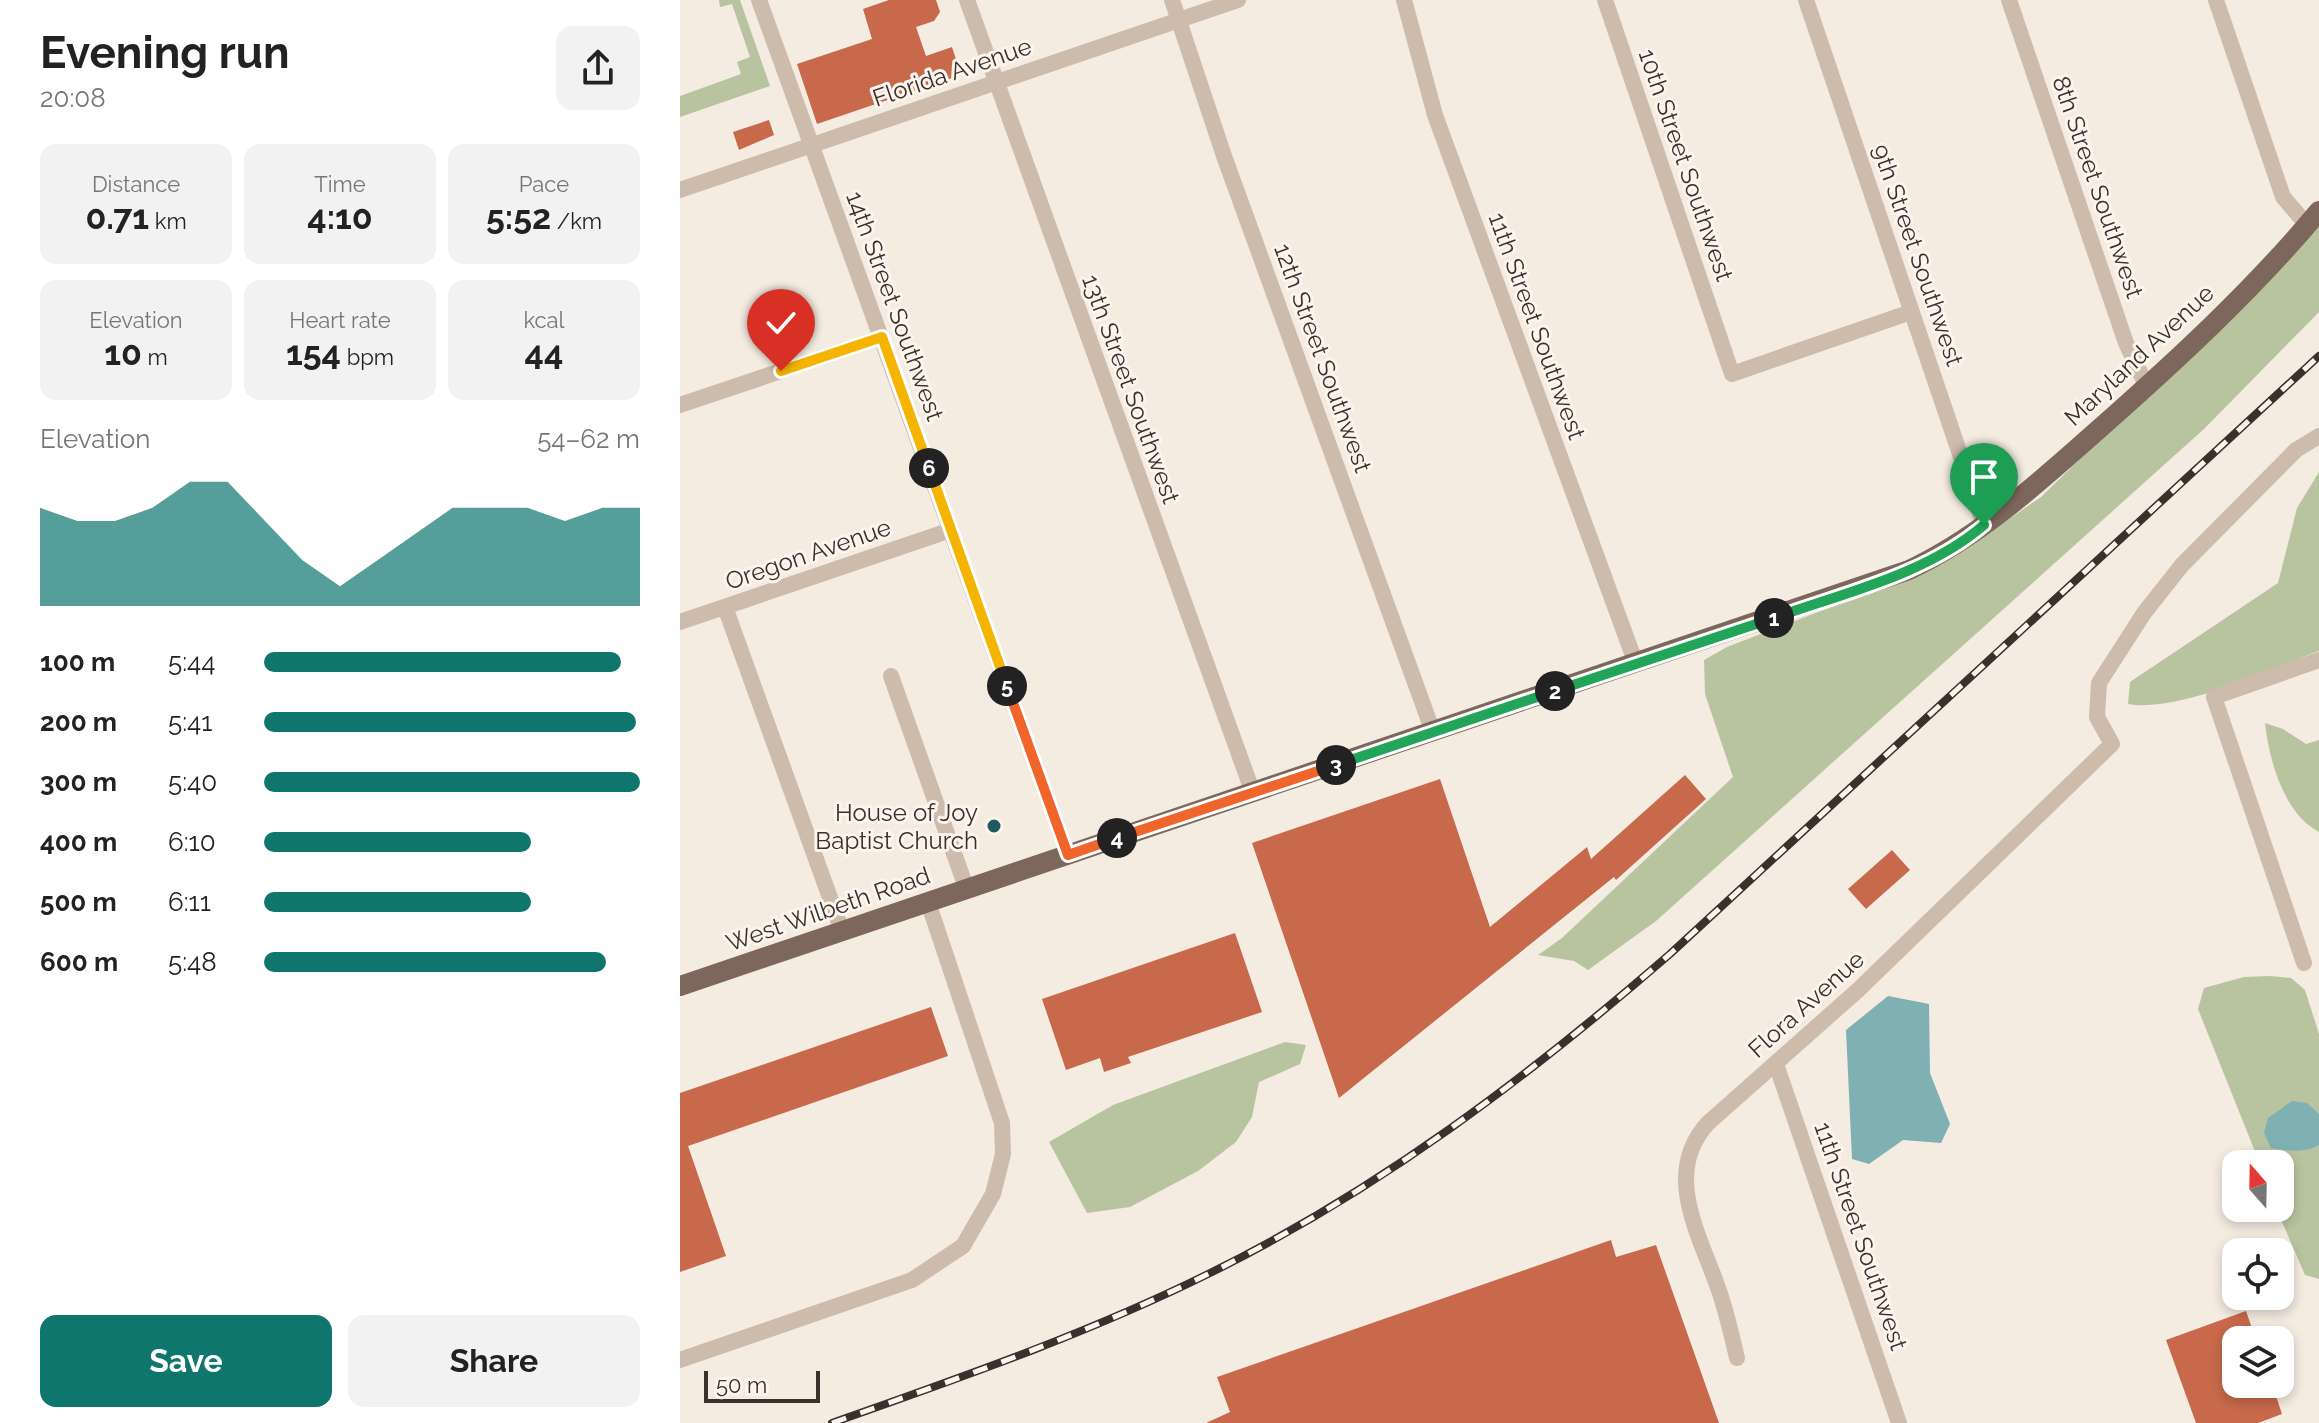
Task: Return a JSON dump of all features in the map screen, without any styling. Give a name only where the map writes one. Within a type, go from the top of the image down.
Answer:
[{"type":"main road","name":"Maryland Avenue","points":[[1984,525],[2147,387],[2313,218]]},
{"type":"main road","name":"West Wilbeth Road","points":[[680,986],[1909,570],[1960,544],[1984,525]]},
{"type":"street","name":"14th Street Southwest","points":[[759,0],[1068,855]]},
{"type":"street","name":"13th Street Southwest","points":[[967,0],[1253,793]]},
{"type":"street","name":"12th Street Southwest","points":[[1172,0],[1433,732]]},
{"type":"street","name":"Florida Avenue","points":[[680,190],[1238,0]]},
{"type":"street","name":"11th Street Southwest","points":[[1404,0],[1435,115],[1636,664]]},
{"type":"street","name":"10th Street Southwest","points":[[1605,0],[1732,374],[1911,312]]},
{"type":"street","name":"9th Street Southwest","points":[[1806,0],[1984,525]]},
{"type":"street","name":"8th Street Southwest","points":[[2009,0],[2126,343],[2147,387]]},
{"type":"street","points":[[2216,0],[2283,197],[2313,218]]},
{"type":"street","points":[[680,405],[882,337]]},
{"type":"street","name":"Flora Avenue","points":[[1737,1358],[1718,1287],[1691,1214],[1685,1165],[1697,1136],[1857,991],[2112,744],[2097,717],[2099,683],[2144,613],[2182,565],[2296,450],[2319,436]]},
{"type":"street","name":"Oregon Avenue","points":[[680,622],[951,530]]},
{"type":"street","points":[[725,607],[842,931]]},
{"type":"street","points":[[2304,963],[2214,697],[2319,660]]},
{"type":"street","points":[[891,676],[967,890]]},
{"type":"street","points":[[680,1360],[912,1280],[963,1246],[993,1194],[1003,1154],[1002,1123],[928,902]]},
{"type":"street","name":"11th Street Southwest","points":[[1776,1064],[1899,1423]]},
{"type":"green space","points":[[719,0],[740,0],[770,86],[680,117],[680,96],[741,74],[737,62],[750,57],[732,4],[720,7]]},
{"type":"green space","points":[[2319,225],[2319,312],[2204,429],[1656,921],[1588,970],[1574,961],[1538,955],[1562,938],[1733,777],[1705,694],[1704,660],[1727,647],[1883,587],[1980,539],[2041,497]]},
{"type":"green space","points":[[2319,472],[2319,651],[2198,696],[2149,705],[2128,704],[2130,682],[2278,583],[2297,508]]},
{"type":"green space","points":[[2265,723],[2283,729],[2306,744],[2319,740],[2319,832],[2296,813],[2280,785]]},
{"type":"green space","points":[[2244,977],[2291,978],[2305,990],[2319,1034],[2319,1279],[2305,1275],[2294,1250],[2294,1238],[2289,1238],[2282,1222],[2294,1222],[2294,1150],[2254,1150],[2198,1009],[2204,988]]},
{"type":"green space","points":[[1285,1042],[1306,1045],[1300,1064],[1259,1082],[1252,1117],[1236,1142],[1198,1171],[1130,1207],[1087,1213],[1049,1142],[1113,1105]]},
{"type":"water","points":[[1888,996],[1929,1004],[1930,1073],[1950,1124],[1941,1143],[1903,1140],[1869,1164],[1852,1159],[1846,1030]]},
{"type":"water","points":[[2292,1101],[2307,1103],[2319,1114],[2319,1145],[2301,1150],[2271,1148],[2264,1133],[2268,1118]]},
{"type":"building","points":[[889,0],[936,0],[940,12],[934,21],[916,27],[926,56],[952,47],[961,75],[817,124],[797,64],[872,39],[863,9]]},
{"type":"building","points":[[769,120],[774,135],[739,150],[733,132]]},
{"type":"building","points":[[1685,775],[1706,799],[1616,880],[1614,877],[1339,1098],[1252,843],[1440,779],[1490,927],[1587,847],[1591,859]]},
{"type":"building","points":[[1892,850],[1910,870],[1866,909],[1848,889]]},
{"type":"building","points":[[1235,933],[1262,1012],[1128,1057],[1131,1063],[1104,1072],[1100,1058],[1066,1070],[1042,999]]},
{"type":"building","points":[[931,1007],[948,1056],[688,1146],[726,1256],[680,1272],[680,1093]]},
{"type":"building","points":[[1611,1240],[1616,1257],[1656,1245],[1719,1423],[1206,1423],[1230,1412],[1217,1377]]},
{"type":"building","points":[[2246,1311],[2251,1326],[2222,1326],[2222,1398],[2277,1398],[2282,1414],[2258,1423],[2196,1423],[2166,1340]]},
{"type":"railway","points":[[832,1423],[1022,1354],[1162,1296],[1332,1206],[1450,1129],[1562,1044],[1670,954],[2319,356]]},
{"type":"place","name":"House of Joy Baptist Church","points":[[994,826]]},
{"type":"route","points":[[781,371],[882,337],[1068,855],[1873,584],[1930,560],[1960,544],[1984,525]]}]
